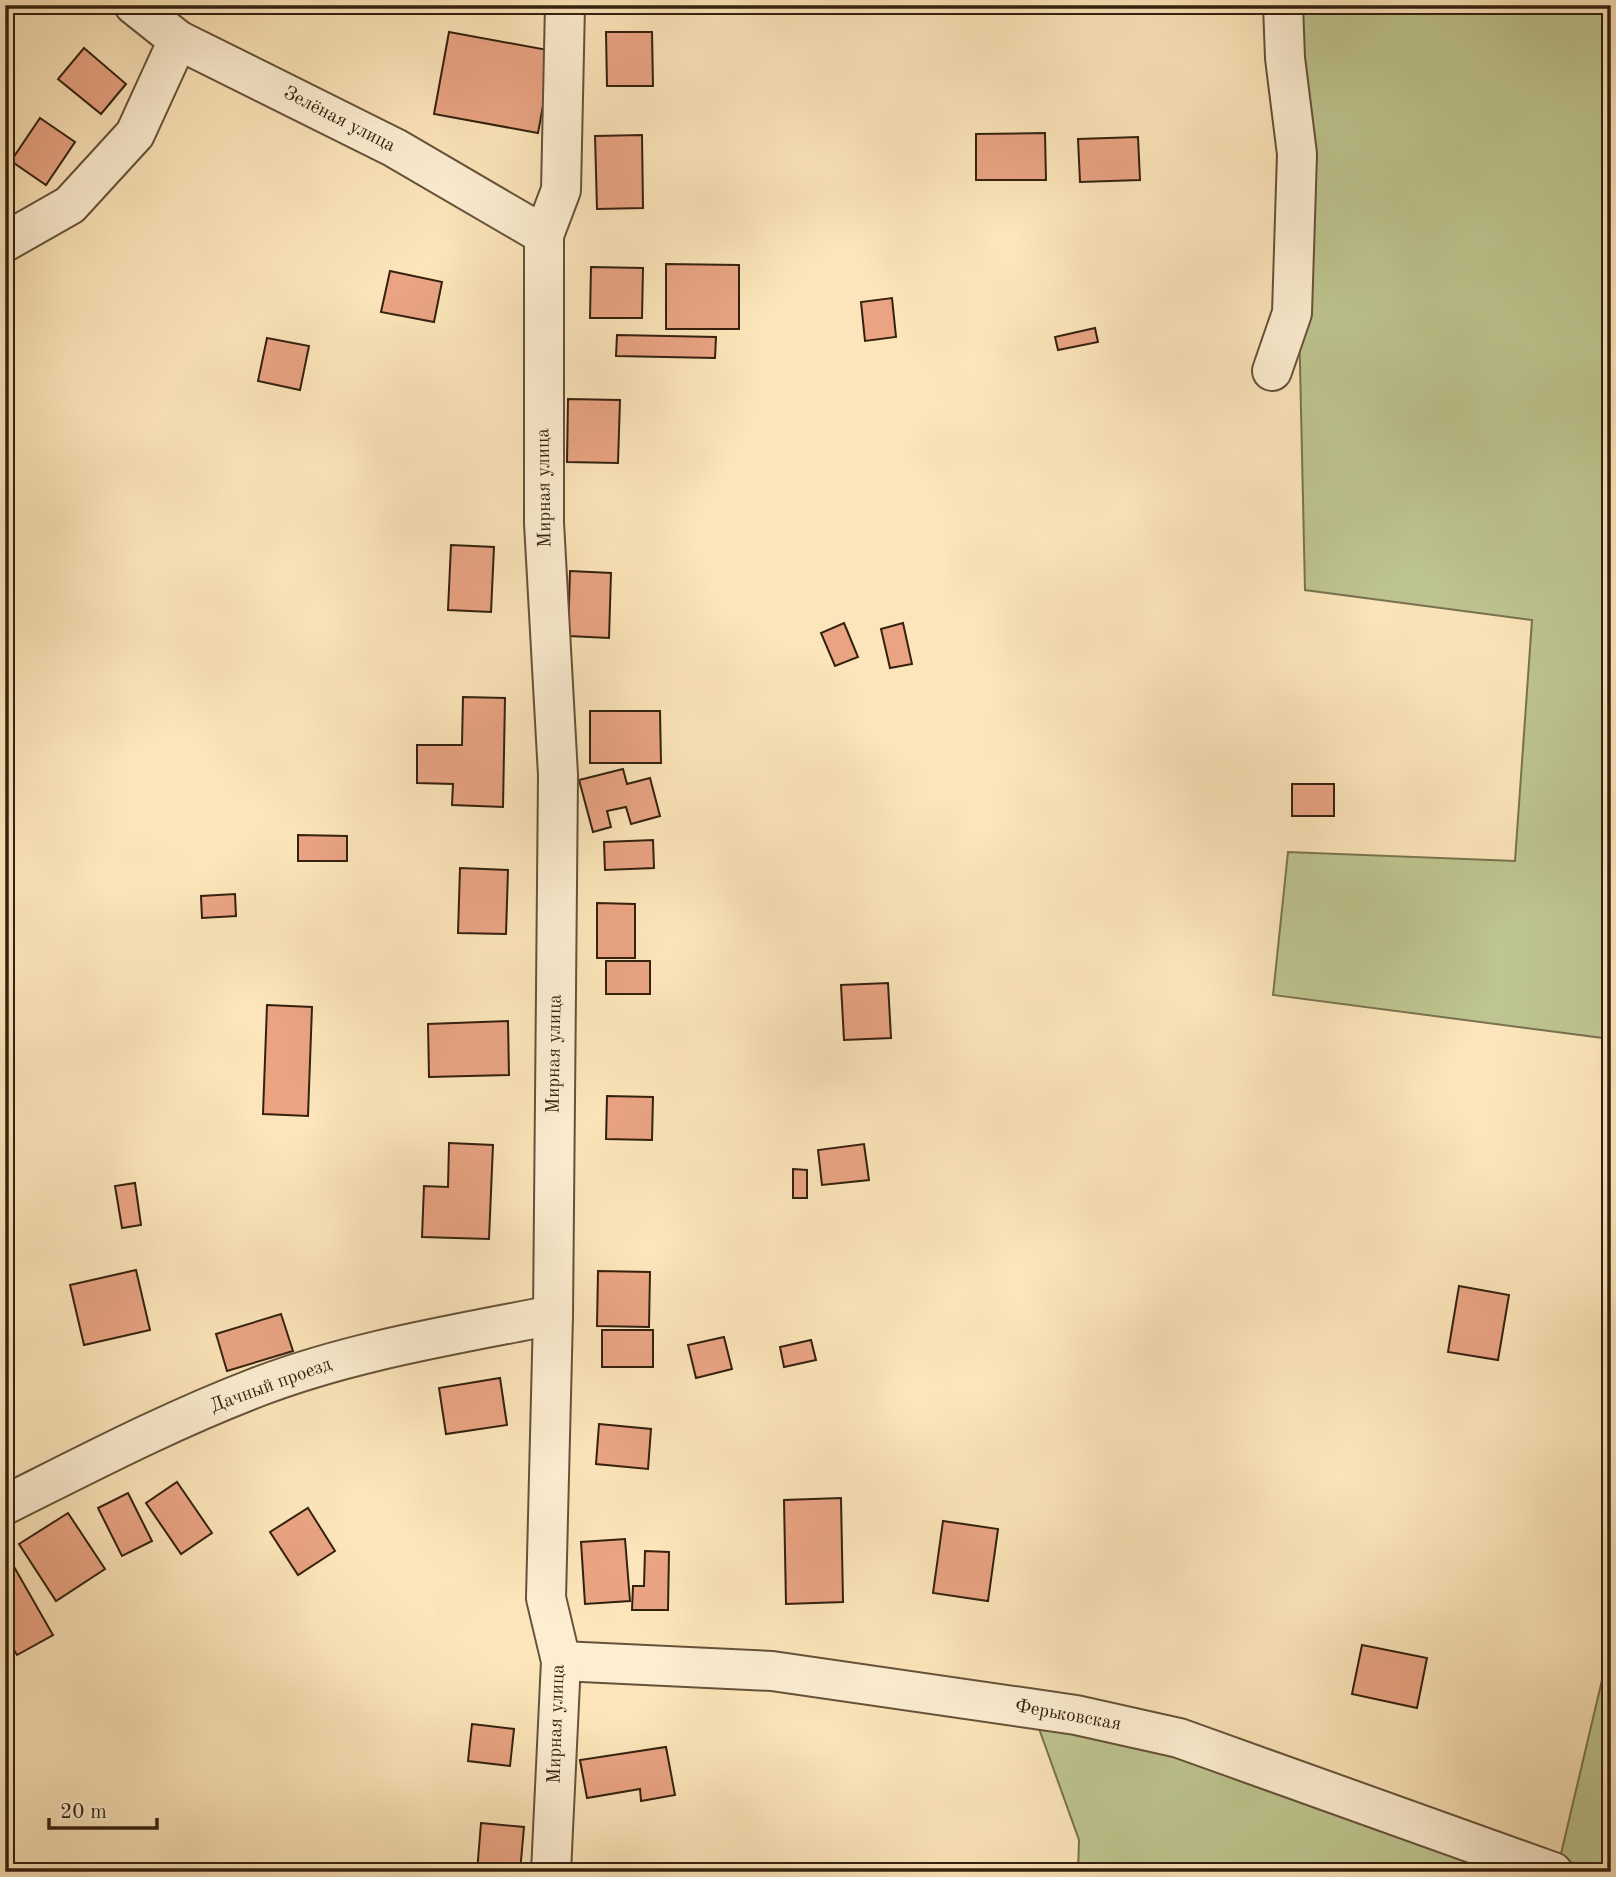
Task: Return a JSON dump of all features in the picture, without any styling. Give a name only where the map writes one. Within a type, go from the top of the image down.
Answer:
[{"type":"street","name":"Зелёная улица","points":[[134,5],[178,40],[395,148],[544,235]]},
{"type":"street","points":[[544,235],[561,190],[565,5]]},
{"type":"street","points":[[1272,371],[1292,313],[1297,167],[1285,58],[1283,5]]},
{"type":"street","points":[[5,242],[70,205],[135,134],[178,40]]},
{"type":"street","name":"Мирная улица","points":[[544,235],[544,523],[558,775],[553,1315],[546,1598],[561,1661],[551,1872]]},
{"type":"street","name":"Дачный проезд","points":[[5,1505],[147,1434],[256,1388],[374,1350],[553,1315]]},
{"type":"street","name":"Ферьковская","points":[[561,1661],[772,1671],[1076,1715],[1179,1738],[1553,1872]]},
{"type":"green space","points":[[1292,5],[1611,5],[1611,1039],[1273,995],[1288,852],[1515,861],[1532,620],[1305,590]]},
{"type":"green space","points":[[1611,1642],[1611,1872],[1596,1872],[1560,1858]]},
{"type":"green space","points":[[1037,1723],[1171,1745],[1513,1872],[1078,1872],[1079,1840]]},
{"type":"building","points":[[449,32],[553,51],[538,133],[434,114]]},
{"type":"building","points":[[606,32],[652,32],[653,86],[607,86]]},
{"type":"building","points":[[84,48],[126,84],[101,114],[58,79]]},
{"type":"building","points":[[40,118],[75,142],[46,185],[11,161]]},
{"type":"building","points":[[1045,133],[1046,180],[976,180],[976,134]]},
{"type":"building","points":[[642,135],[643,208],[597,209],[595,136]]},
{"type":"building","points":[[1138,137],[1140,180],[1080,182],[1078,139]]},
{"type":"building","points":[[666,264],[739,265],[739,329],[666,329]]},
{"type":"building","points":[[591,267],[643,268],[642,318],[590,318]]},
{"type":"building","points":[[390,271],[442,282],[434,322],[381,312]]},
{"type":"building","points":[[892,298],[896,337],[865,341],[861,302]]},
{"type":"building","points":[[1095,328],[1098,342],[1058,350],[1055,337]]},
{"type":"building","points":[[617,335],[716,337],[715,358],[616,356]]},
{"type":"building","points":[[267,338],[309,346],[300,390],[258,381]]},
{"type":"building","points":[[568,399],[620,400],[618,463],[567,462]]},
{"type":"building","points":[[451,545],[494,547],[491,612],[448,610]]},
{"type":"building","points":[[570,571],[611,573],[609,638],[568,636]]},
{"type":"building","points":[[844,623],[858,657],[835,666],[821,633]]},
{"type":"building","points":[[903,623],[912,664],[890,668],[881,629]]},
{"type":"building","points":[[463,697],[505,698],[503,807],[452,805],[453,784],[417,783],[417,745],[462,745]]},
{"type":"building","points":[[590,711],[660,711],[661,763],[590,763]]},
{"type":"building","points":[[623,769],[627,784],[650,778],[660,816],[631,824],[626,807],[607,811],[611,827],[593,832],[579,780]]},
{"type":"building","points":[[1292,784],[1334,784],[1334,816],[1292,816]]},
{"type":"building","points":[[298,835],[347,836],[347,861],[298,861]]},
{"type":"building","points":[[653,840],[654,868],[605,870],[604,842]]},
{"type":"building","points":[[460,868],[508,870],[506,934],[458,933]]},
{"type":"building","points":[[235,894],[236,916],[202,918],[201,896]]},
{"type":"building","points":[[597,903],[635,904],[635,958],[597,958]]},
{"type":"building","points":[[606,961],[650,961],[650,994],[606,994]]},
{"type":"building","points":[[888,983],[891,1038],[844,1040],[841,985]]},
{"type":"building","points":[[267,1005],[312,1007],[308,1116],[263,1114]]},
{"type":"building","points":[[508,1021],[509,1075],[429,1077],[428,1024]]},
{"type":"building","points":[[607,1096],[653,1097],[652,1140],[606,1139]]},
{"type":"building","points":[[449,1143],[493,1145],[489,1239],[422,1237],[424,1186],[448,1187]]},
{"type":"building","points":[[864,1144],[869,1180],[822,1185],[818,1150]]},
{"type":"building","points":[[793,1169],[807,1170],[807,1198],[793,1198]]},
{"type":"building","points":[[135,1183],[141,1225],[122,1228],[115,1186]]},
{"type":"building","points":[[136,1270],[150,1330],[84,1345],[70,1285]]},
{"type":"building","points":[[598,1271],[650,1272],[649,1327],[597,1326]]},
{"type":"building","points":[[1459,1286],[1509,1295],[1498,1360],[1448,1352]]},
{"type":"building","points":[[281,1314],[293,1351],[227,1371],[216,1334]]},
{"type":"building","points":[[602,1330],[653,1330],[653,1367],[602,1367]]},
{"type":"building","points":[[724,1337],[732,1369],[696,1378],[688,1345]]},
{"type":"building","points":[[811,1340],[816,1360],[784,1367],[780,1347]]},
{"type":"building","points":[[500,1378],[507,1425],[446,1434],[439,1388]]},
{"type":"building","points":[[599,1424],[651,1429],[648,1469],[596,1464]]},
{"type":"building","points":[[177,1482],[212,1533],[181,1554],[146,1503]]},
{"type":"building","points":[[128,1493],[152,1541],[122,1556],[98,1508]]},
{"type":"building","points":[[841,1498],[843,1602],[786,1604],[784,1500]]},
{"type":"building","points":[[308,1508],[335,1551],[298,1575],[270,1532]]},
{"type":"building","points":[[68,1513],[105,1569],[56,1601],[19,1544]]},
{"type":"building","points":[[943,1521],[998,1529],[988,1601],[933,1593]]},
{"type":"building","points":[[625,1539],[630,1601],[585,1604],[581,1542]]},
{"type":"building","points":[[645,1551],[669,1552],[668,1610],[632,1610],[633,1586],[644,1586]]},
{"type":"building","points":[[9,1558],[53,1635],[17,1655],[5,1635],[5,1561]]},
{"type":"building","points":[[1362,1645],[1427,1658],[1417,1708],[1352,1694]]},
{"type":"building","points":[[472,1724],[514,1729],[510,1766],[468,1761]]},
{"type":"building","points":[[666,1747],[675,1795],[641,1801],[640,1789],[587,1798],[580,1760]]},
{"type":"building","points":[[481,1823],[524,1827],[520,1872],[477,1872]]}]
